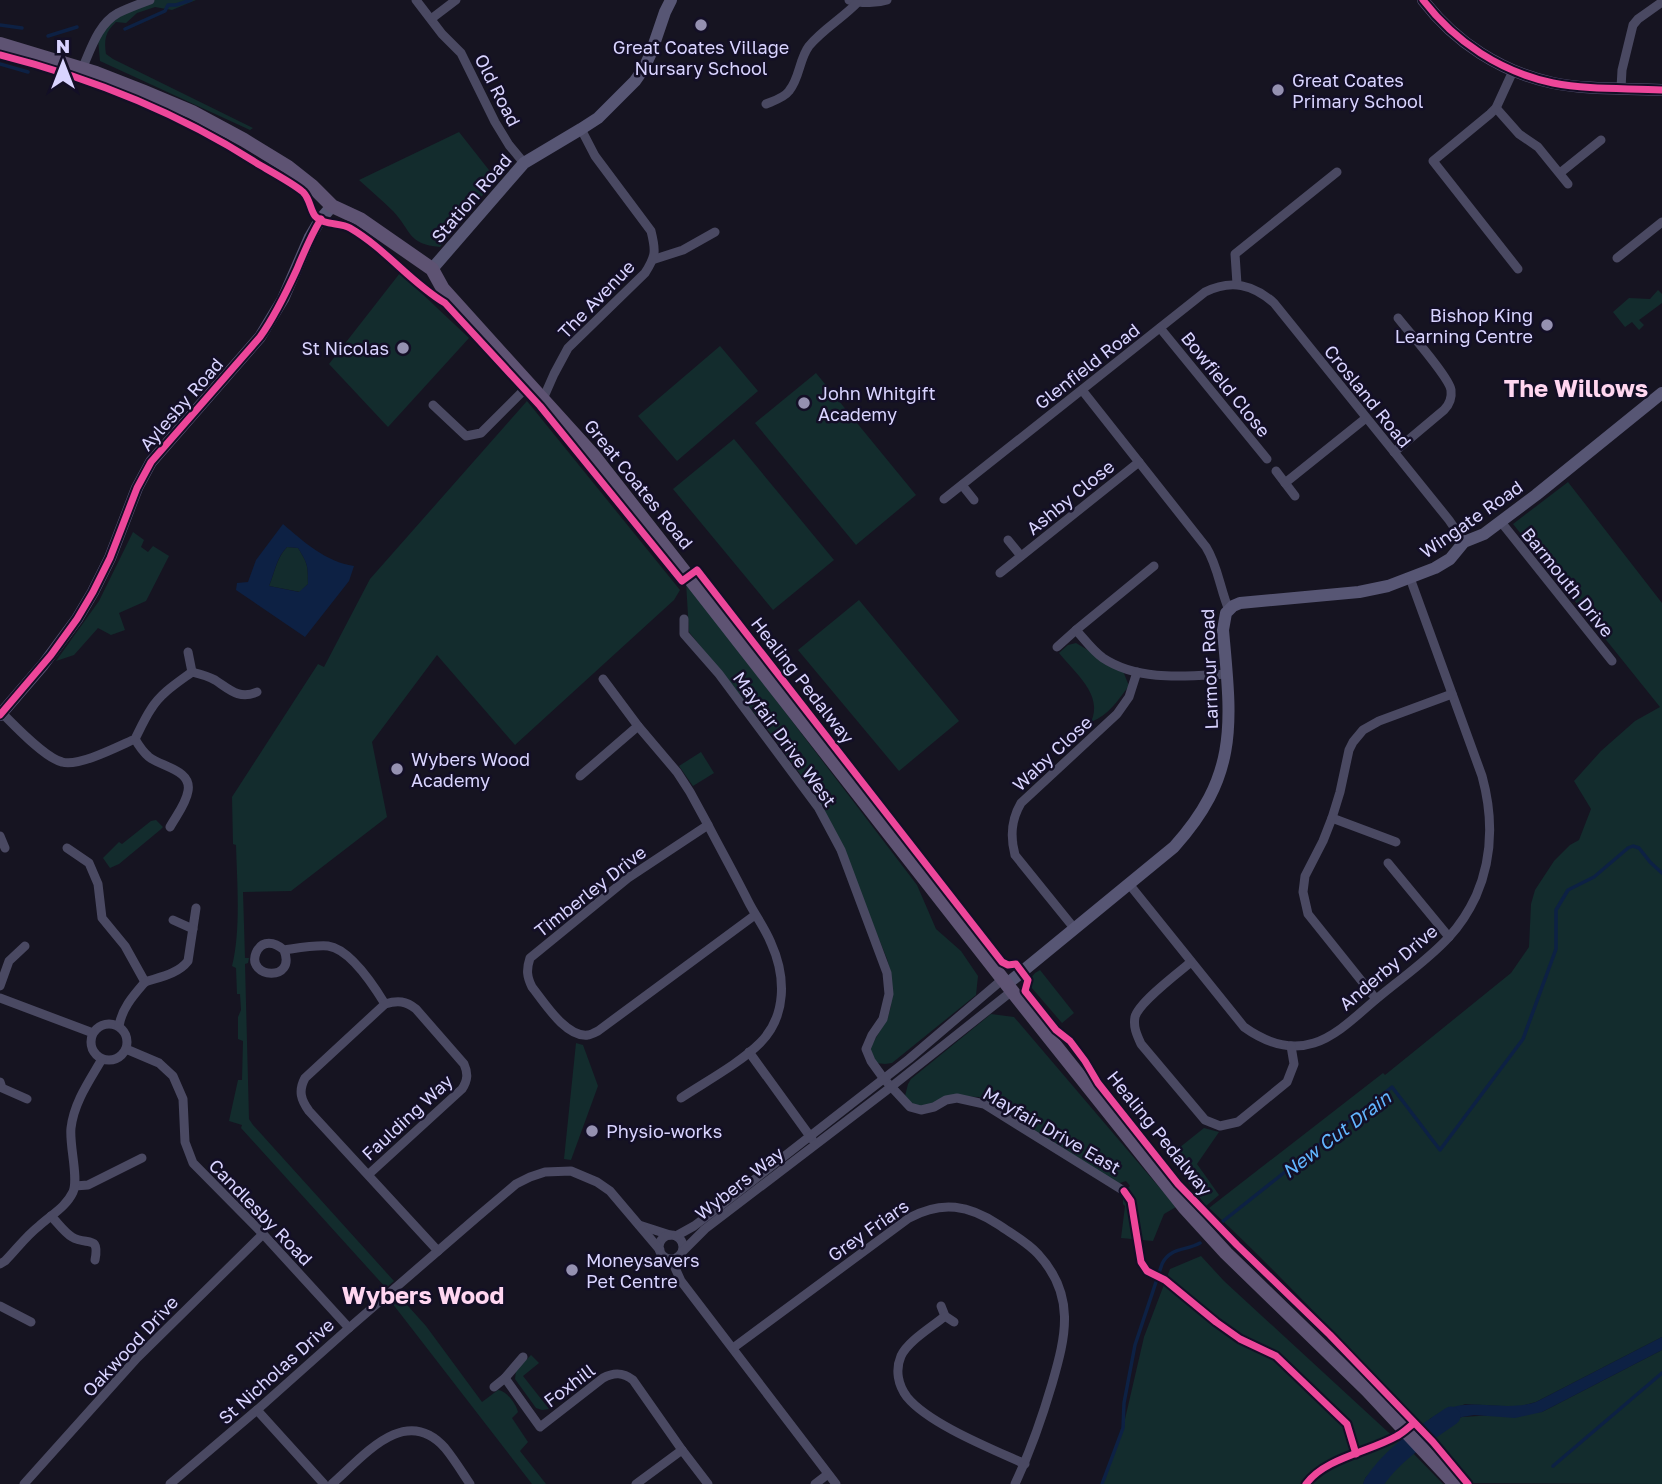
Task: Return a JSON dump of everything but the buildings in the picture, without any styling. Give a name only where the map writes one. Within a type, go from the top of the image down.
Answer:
[{"type":"main road","name":"Great Coates Road","points":[[0,44],[82,69],[192,112],[288,167],[332,206],[360,219],[432,269],[443,289],[594,456],[1178,1199],[1215,1242],[1320,1343],[1455,1484]]},
{"type":"street","points":[[82,69],[99,32],[107,22],[117,14],[150,0]]},
{"type":"street","name":"Old Road","points":[[416,0],[442,34],[461,53],[495,122],[524,163]]},
{"type":"street","points":[[431,19],[456,0]]},
{"type":"street","name":"Station Road","points":[[432,269],[524,163],[598,118],[639,74],[651,52],[671,0]]},
{"type":"street","points":[[765,104],[788,92],[807,49],[817,37],[845,16],[854,1],[879,3],[887,0]]},
{"type":"street","points":[[1429,2],[1461,41],[1513,71],[1555,84],[1662,90]]},
{"type":"street","points":[[1621,88],[1622,70],[1633,25],[1662,2]]},
{"type":"street","points":[[1513,71],[1496,108],[1433,161],[1518,269]]},
{"type":"street","points":[[1496,108],[1519,134],[1538,147],[1569,184]]},
{"type":"street","name":"The Avenue","points":[[544,399],[568,348],[645,273],[654,259],[651,231],[595,156],[581,130]]},
{"type":"street","points":[[1560,173],[1601,140]]},
{"type":"street","points":[[1237,284],[1236,254],[1337,172]]},
{"type":"street","name":"Aylesby Road","points":[[1,714],[51,655],[77,619],[110,558],[137,488],[151,462],[272,321],[310,237],[332,206]]},
{"type":"street","points":[[1617,258],[1662,222]]},
{"type":"street","name":"The Avenue","points":[[654,259],[683,250],[715,232]]},
{"type":"street","name":"Glenfield Road","points":[[944,499],[1205,292],[1223,285],[1237,284]]},
{"type":"street","name":"Crosland Road","points":[[1237,284],[1251,287],[1274,303],[1464,542]]},
{"type":"street","points":[[1394,452],[1449,405],[1451,390],[1398,318]]},
{"type":"street","name":"Bowfield Close","points":[[1160,328],[1267,460]]},
{"type":"street","points":[[433,405],[466,436],[481,433],[530,384]]},
{"type":"street","name":"Larmour Road","points":[[1008,985],[1174,847],[1195,824],[1212,795],[1224,763],[1227,744],[1229,727],[1223,622],[1228,610],[1210,555],[1082,390]]},
{"type":"street","name":"Wingate Road","points":[[1228,610],[1248,602],[1359,592],[1388,586],[1435,568],[1450,559],[1464,542],[1484,534],[1501,522],[1662,393]]},
{"type":"street","points":[[1285,484],[1366,418]]},
{"type":"street","name":"Ashby Close","points":[[1000,573],[1139,461]]},
{"type":"street","points":[[1276,471],[1296,496]]},
{"type":"street","points":[[962,485],[974,500]]},
{"type":"street","name":"Barmouth Drive","points":[[1501,522],[1612,661]]},
{"type":"street","name":"Ashby Close","points":[[1008,540],[1021,556]]},
{"type":"street","points":[[1057,647],[1154,566]]},
{"type":"street","name":"Anderby Drive","points":[[1291,1046],[1304,1045],[1334,1034],[1449,937],[1468,911],[1481,882],[1489,851],[1488,800],[1482,776],[1410,578]]},
{"type":"street","name":"Mayfair Drive West","points":[[684,619],[684,634],[719,674],[818,807],[841,850],[887,973],[889,994],[883,1019],[866,1049],[884,1079]]},
{"type":"street","points":[[1076,630],[1091,648],[1103,657],[1137,672],[1170,676],[1227,674]]},
{"type":"street","points":[[188,652],[192,672]]},
{"type":"street","points":[[1,714],[50,757],[63,763],[73,762],[135,739],[151,708],[170,688],[192,672]]},
{"type":"street","points":[[192,672],[212,678],[232,693],[248,696],[257,692]]},
{"type":"street","name":"Waby Close","points":[[1074,928],[1015,855],[1011,841],[1015,814],[1021,803],[1116,714],[1129,697],[1137,672]]},
{"type":"street","points":[[603,679],[690,792],[771,942],[779,963],[782,989],[780,1008],[772,1029],[749,1052],[681,1098]]},
{"type":"street","points":[[1376,999],[1308,914],[1303,892],[1305,876],[1332,818],[1351,746],[1363,730],[1379,721],[1452,694]]},
{"type":"street","points":[[580,776],[638,726]]},
{"type":"street","points":[[135,739],[146,755],[181,773],[188,780],[189,790],[170,827]]},
{"type":"street","points":[[1332,818],[1396,842]]},
{"type":"street","name":"Timberley Drive","points":[[708,825],[628,878],[530,958],[526,968],[532,987],[568,1030],[578,1035],[589,1035],[755,915]]},
{"type":"street","points":[[0,836],[5,848]]},
{"type":"street","points":[[67,848],[89,863],[98,884],[102,918],[125,946],[145,982]]},
{"type":"street","points":[[1388,863],[1449,937]]},
{"type":"street","points":[[1129,884],[1244,1027],[1266,1040],[1291,1046],[1294,1064],[1287,1083],[1238,1122],[1220,1126],[1205,1119],[1141,1044],[1135,1029],[1135,1015],[1143,1003],[1191,962]]},
{"type":"street","points":[[119,1026],[128,1002],[145,982],[177,971],[188,961],[196,908]]},
{"type":"street","points":[[173,920],[193,929]]},
{"type":"street","points":[[0,986],[9,961],[25,946]]},
{"type":"street","points":[[284,950],[328,946],[343,952],[374,986],[385,1004]]},
{"type":"street","name":"Wybers Way","points":[[683,1251],[705,1229],[884,1079],[1008,985]]},
{"type":"street","name":"Wybers Way","points":[[673,1235],[704,1219],[891,1087],[1008,985]]},
{"type":"street","points":[[0,998],[93,1033]]},
{"type":"street","name":"Faulding Way","points":[[369,1174],[462,1089],[467,1079],[464,1064],[416,1009],[402,1001],[385,1004],[311,1071],[302,1084],[301,1094],[303,1102],[438,1251]]},
{"type":"street","points":[[102,1025],[119,1026],[127,1037],[126,1049],[117,1058],[102,1059],[93,1049],[93,1033],[102,1025]]},
{"type":"street","name":"Candlesby Road","points":[[126,1049],[159,1063],[173,1076],[183,1099],[185,1142],[192,1163],[263,1234],[349,1328]]},
{"type":"street","points":[[749,1052],[813,1140]]},
{"type":"street","points":[[0,1265],[67,1201],[75,1186],[70,1137],[73,1117],[80,1098],[102,1059]]},
{"type":"street","points":[[884,1079],[891,1087]]},
{"type":"street","points":[[0,1082],[2,1088],[27,1100]]},
{"type":"street","name":"Mayfair Drive East","points":[[891,1087],[910,1107],[921,1110],[957,1098],[984,1104],[1124,1191]]},
{"type":"street","points":[[75,1186],[88,1185],[142,1158]]},
{"type":"street","name":"St Nicholas Drive","points":[[170,1484],[516,1184],[545,1172],[571,1171],[597,1181],[610,1191],[660,1250]]},
{"type":"street","name":"Grey Friars","points":[[733,1348],[909,1217],[947,1206],[979,1213],[1028,1244],[1038,1254],[1054,1277],[1063,1301],[1063,1345],[1044,1412],[1015,1484]]},
{"type":"street","points":[[51,1216],[71,1236],[94,1244],[97,1249],[95,1261]]},
{"type":"street","points":[[637,1225],[673,1235],[683,1242],[683,1251],[679,1257],[671,1259],[662,1255],[660,1250],[662,1240],[673,1235]]},
{"type":"street","name":"Oakwood Drive","points":[[24,1484],[137,1358],[263,1234]]},
{"type":"street","points":[[671,1259],[681,1281],[836,1484]]},
{"type":"street","points":[[0,1306],[31,1322]]},
{"type":"street","points":[[941,1306],[950,1319],[909,1345],[902,1354],[898,1367],[902,1388],[907,1397],[928,1416],[1024,1464]]},
{"type":"street","points":[[494,1387],[523,1357]]},
{"type":"street","name":"Foxhill","points":[[505,1378],[540,1427],[603,1378],[610,1374],[626,1375],[633,1380],[708,1484]]},
{"type":"street","points":[[257,1410],[324,1484]]},
{"type":"street","points":[[332,1484],[385,1438],[400,1431],[414,1430],[430,1435],[444,1448],[470,1484]]},
{"type":"street","points":[[636,1484],[682,1450]]},
{"type":"street","points":[[815,1484],[828,1474]]},
{"type":"green space","points":[[155,0],[196,0],[172,10],[155,7],[137,13],[126,23],[116,22],[106,36],[106,54],[253,128],[250,130],[100,61],[98,39],[111,22]]},
{"type":"green space","points":[[459,132],[496,179],[440,247],[421,243],[411,235],[393,211],[359,180]]},
{"type":"green space","points":[[400,273],[469,338],[388,427],[329,364]]},
{"type":"green space","points":[[1658,290],[1662,294],[1662,303],[1639,320],[1644,325],[1639,330],[1632,322],[1625,327],[1613,312],[1629,298],[1650,299]]},
{"type":"green space","points":[[720,346],[758,391],[677,461],[638,416]]},
{"type":"green space","points":[[816,373],[916,495],[856,545],[755,423]]},
{"type":"green space","points":[[527,401],[680,590],[674,600],[515,745],[437,655],[372,742],[387,817],[291,891],[243,892],[245,958],[249,958],[245,964],[249,1119],[394,1281],[386,1288],[241,1128],[242,1125],[229,1121],[238,1080],[242,1080],[243,1041],[238,1039],[240,994],[237,994],[236,968],[232,966],[238,906],[232,797],[318,664],[324,667],[370,579]]},
{"type":"green space","points":[[734,439],[834,560],[773,610],[673,489]]},
{"type":"green space","points":[[1568,482],[1662,603],[1662,1337],[1536,1402],[1518,1407],[1465,1404],[1431,1418],[1424,1426],[1288,1285],[1209,1208],[1383,1073],[1385,1075],[1511,973],[1529,947],[1531,904],[1535,890],[1554,861],[1579,840],[1591,809],[1574,781],[1601,751],[1635,721],[1660,707],[1513,524]]},
{"type":"green space","points":[[133,532],[144,540],[141,547],[148,552],[153,546],[169,556],[146,601],[119,613],[125,630],[111,635],[98,628],[74,655],[56,661],[99,601]]},
{"type":"green space","points":[[287,547],[298,548],[307,565],[308,584],[300,592],[269,586],[278,561]]},
{"type":"green space","points":[[686,582],[917,885],[936,929],[961,951],[978,976],[976,995],[892,1063],[876,1063],[870,1048],[888,1017],[891,1006],[891,973],[862,897],[823,809],[811,789],[771,734],[689,632]]},
{"type":"green space","points":[[859,600],[959,721],[899,771],[798,650]]},
{"type":"green space","points":[[1076,643],[1123,671],[1129,686],[1108,711],[1091,722],[1094,702],[1091,693],[1059,653],[1068,645]]},
{"type":"green space","points":[[701,752],[714,773],[693,786],[679,766]]},
{"type":"green space","points":[[156,820],[163,827],[119,864],[110,868],[103,858],[119,842],[122,844]]},
{"type":"green space","points":[[1040,970],[1074,1013],[1062,1023],[1031,987],[1030,979]]},
{"type":"green space","points":[[991,1014],[1014,1017],[1176,1207],[1164,1214],[1153,1241],[1121,1238],[1125,1206],[1123,1192],[1130,1186],[1126,1181],[1117,1184],[1109,1181],[1009,1113],[979,1097],[956,1096],[918,1108],[908,1102],[905,1096],[911,1079]]},
{"type":"green space","points":[[576,1043],[583,1045],[598,1086],[571,1160],[564,1159]]},
{"type":"green space","points":[[1204,1128],[1219,1132],[1197,1164],[1219,1195],[1206,1206],[1169,1156]]},
{"type":"green space","points":[[1201,1256],[1224,1281],[1388,1432],[1404,1443],[1366,1477],[1363,1484],[1102,1484],[1122,1432],[1144,1337],[1170,1269]]},
{"type":"green space","points":[[400,1297],[426,1326],[482,1402],[498,1390],[511,1398],[518,1412],[512,1418],[528,1442],[520,1451],[546,1484],[532,1484],[392,1303]]},
{"type":"green space","points":[[1662,1350],[1662,1484],[1472,1483],[1432,1435],[1447,1423],[1462,1417],[1542,1412]]},
{"type":"green space","points":[[531,1355],[539,1363],[523,1376],[549,1409],[536,1408],[515,1379],[516,1370]]},
{"type":"green space","points":[[1410,1450],[1443,1484],[1380,1484]]},
{"type":"water","points":[[283,524],[325,556],[354,566],[349,581],[305,637],[236,590],[237,583],[248,582],[256,560]],"holes":[[[287,547],[298,548],[307,565],[308,584],[299,592],[269,586],[283,551]]]},
{"type":"water","points":[[1662,1337],[1662,1350],[1542,1412],[1515,1418],[1474,1415],[1462,1417],[1447,1423],[1432,1435],[1424,1426],[1450,1408],[1463,1405],[1506,1406],[1536,1402]]},
{"type":"water","points":[[1404,1443],[1410,1450],[1380,1484],[1363,1484],[1366,1477]]},
{"type":"waterway","points":[[125,29],[165,11],[168,5],[191,0]]},
{"type":"waterway","points":[[0,25],[22,28]]},
{"type":"waterway","points":[[48,36],[77,27]]},
{"type":"waterway","points":[[0,64],[28,72]]},
{"type":"waterway","name":"New Cut Drain","points":[[1222,1222],[1392,1087],[1440,1150],[1523,1039],[1556,949],[1556,910],[1568,890],[1594,877],[1633,846],[1639,848],[1662,873]]},
{"type":"waterway","name":"New Cut Drain","points":[[1102,1484],[1123,1428],[1124,1403],[1135,1345],[1162,1264],[1174,1252],[1200,1243]]},
{"type":"waterway","points":[[1553,1466],[1662,1373]]},
{"type":"waterway","points":[[1373,1484],[1398,1455],[1451,1416]]},
{"type":"cycle path","points":[[1423,0],[1464,42],[1515,71],[1566,85],[1662,90]]},
{"type":"cycle path","name":"Healing Pedalway","points":[[0,55],[68,75],[134,99],[228,146],[288,181],[305,195],[315,216],[327,223],[346,226],[363,236],[445,303],[540,406],[682,581],[697,570],[1002,962],[1008,965],[1016,964],[1028,980],[1025,991],[1056,1030],[1070,1041],[1098,1083],[1178,1184],[1330,1335],[1433,1442],[1468,1484]]},
{"type":"cycle path","points":[[0,715],[51,655],[77,619],[110,558],[137,488],[151,462],[260,337],[284,296],[321,219]]},
{"type":"cycle path","points":[[1124,1191],[1131,1201],[1141,1262],[1147,1271],[1165,1280],[1240,1339],[1276,1356],[1347,1424],[1356,1454]]},
{"type":"cycle path","points":[[1306,1484],[1324,1468],[1386,1442],[1414,1423]]},
{"type":"place","name":"Great Coates Village Nursary School","points":[[701,25]]},
{"type":"place","name":"Great Coates Primary School","points":[[1278,90]]},
{"type":"place","name":"Bishop King Learning Centre","points":[[1547,325]]},
{"type":"place","name":"St Nicolas","points":[[403,348]]},
{"type":"place","name":"John Whitgift Academy","points":[[804,403]]},
{"type":"place","name":"Wybers Wood Academy","points":[[397,769]]},
{"type":"place","name":"Physio-works","points":[[592,1131]]},
{"type":"place","name":"Moneysavers Pet Centre","points":[[572,1270]]},
{"type":"district","name":"The Willows","points":[[1576,387]]},
{"type":"district","name":"Wybers Wood","points":[[423,1294]]}]
